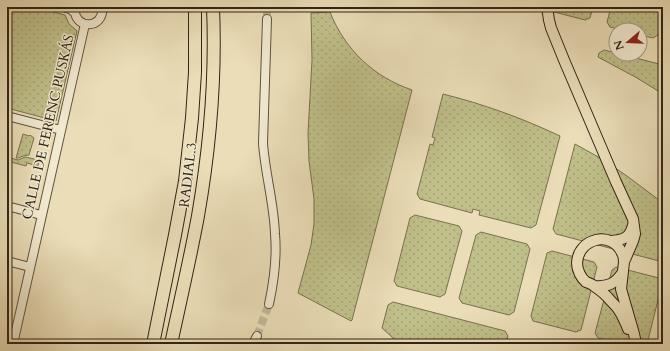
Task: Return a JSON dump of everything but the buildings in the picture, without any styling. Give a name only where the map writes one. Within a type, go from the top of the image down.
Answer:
[{"type":"highway","name":"RADIAL 3","points":[[153,344],[185,181],[192,118],[195,72],[195,7]]},
{"type":"highway","name":"RADIAL 3","points":[[171,344],[198,216],[205,165],[213,71],[213,7]]},
{"type":"main road","points":[[547,7],[551,28],[633,219],[635,234],[624,267],[618,279],[603,287],[594,286]]},
{"type":"main road","points":[[633,219],[633,227],[626,238],[611,241],[598,239],[590,242],[583,246],[578,255],[577,264],[580,274],[586,281],[609,299],[620,312],[635,344]]},
{"type":"main road","points":[[611,241],[618,246],[623,254],[624,267],[621,289],[634,334],[635,344]]},
{"type":"street","points":[[63,7],[75,10],[78,20],[85,24],[97,21],[102,14],[102,7]]},
{"type":"street","points":[[267,19],[263,143],[264,160],[276,234],[274,283],[269,304]]},
{"type":"street","name":"CALLE DE FERENC PUSKÁS","points":[[13,344],[85,24]]},
{"type":"street","points":[[7,116],[61,130]]},
{"type":"street","points":[[7,206],[41,216]]},
{"type":"street","points":[[7,261],[30,267]]},
{"type":"street","points":[[253,344],[257,336]]},
{"type":"green space","points":[[7,7],[35,7],[65,15],[69,24],[77,31],[56,121],[7,108]]},
{"type":"green space","points":[[535,7],[593,7],[590,18],[585,20]]},
{"type":"green space","points":[[611,7],[663,7],[663,14],[658,35],[653,38],[648,37],[648,22],[608,22],[608,24],[607,22]]},
{"type":"green space","points":[[330,12],[336,26],[344,38],[362,60],[385,78],[412,90],[351,321],[298,293],[311,245],[314,224],[314,199],[309,161],[308,133],[312,60],[311,13]]},
{"type":"green space","points":[[604,50],[608,51],[608,62],[648,61],[663,65],[663,94],[598,57],[599,53]]},
{"type":"green space","points":[[443,94],[502,112],[560,136],[536,225],[531,228],[479,215],[480,211],[473,209],[472,213],[420,199],[417,194],[430,144],[433,145],[435,138],[432,137]]},
{"type":"green space","points":[[23,134],[30,135],[34,138],[29,155],[16,158]]},
{"type":"green space","points":[[575,144],[602,159],[663,203],[663,262],[556,234],[553,229]]},
{"type":"green space","points":[[7,157],[18,160],[25,157],[39,160],[38,166],[27,163],[26,166],[7,161]]},
{"type":"green space","points":[[415,215],[459,226],[462,231],[445,294],[440,297],[397,286],[394,281],[410,218]]},
{"type":"green space","points":[[481,232],[527,244],[530,249],[514,312],[509,315],[462,303],[459,298],[476,235]]},
{"type":"green space","points":[[552,251],[594,262],[597,267],[581,330],[576,332],[533,321],[531,316],[547,253]]},
{"type":"green space","points":[[616,267],[659,278],[662,284],[647,344],[621,344],[598,338],[595,333],[612,270]]},
{"type":"green space","points":[[393,302],[505,331],[508,336],[506,344],[397,344],[382,328],[388,305]]},
{"type":"tunnel","points":[[267,7],[267,19]]},
{"type":"tunnel","points":[[257,336],[269,304]]}]
